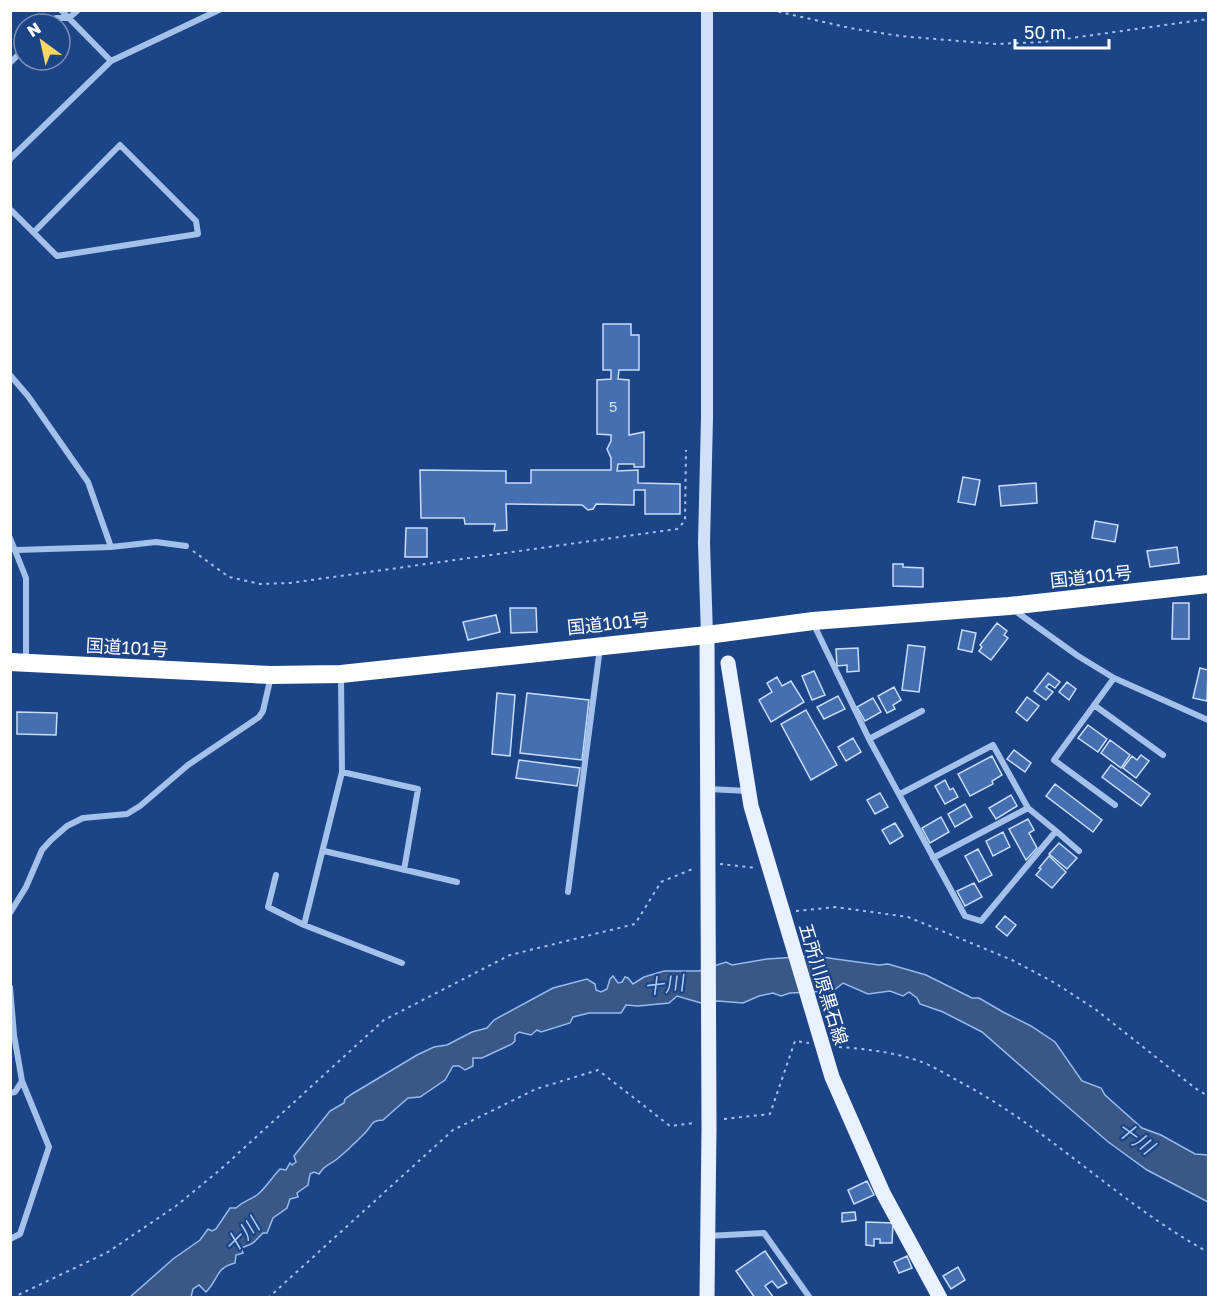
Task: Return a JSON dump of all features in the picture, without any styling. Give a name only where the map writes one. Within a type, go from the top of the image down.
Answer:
[{"type":"highway","name":"国道101号","points":[[18,662],[271,675],[341,674],[707,635],[813,621],[1009,606],[1209,584]]},
{"type":"main road","points":[[706,1298],[709,1119],[707,635]]},
{"type":"main road","name":"五所川原黒石線","points":[[728,663],[748,791],[783,919],[832,1077],[878,1182],[940,1298]]},
{"type":"street","points":[[10,159],[111,61],[219,10]]},
{"type":"street","points":[[707,10],[707,448],[704,543],[707,635]]},
{"type":"street","points":[[72,21],[111,61]]},
{"type":"street","points":[[10,209],[57,256],[198,234],[196,221],[120,145],[34,232]]},
{"type":"street","points":[[10,375],[28,396],[88,482],[111,548]]},
{"type":"street","points":[[10,538],[26,578],[18,662]]},
{"type":"street","points":[[14,549],[111,548],[156,542],[186,546]]},
{"type":"street","points":[[1009,606],[1078,657],[1114,678],[1209,720]]},
{"type":"street","points":[[813,621],[868,738],[965,916],[981,921],[1056,831]]},
{"type":"street","points":[[568,892],[600,645]]},
{"type":"street","points":[[304,925],[342,772],[341,674]]},
{"type":"street","points":[[10,913],[26,887],[42,850],[51,840],[67,826],[83,818],[127,814],[140,806],[188,765],[259,717],[263,711],[271,675]]},
{"type":"street","points":[[1114,678],[1054,760],[1115,805]]},
{"type":"street","points":[[1094,705],[1163,754]]},
{"type":"street","points":[[868,738],[922,711]]},
{"type":"street","points":[[900,794],[993,745],[1028,808],[1079,851]]},
{"type":"street","points":[[342,772],[418,789],[404,870]]},
{"type":"street","points":[[708,789],[748,791]]},
{"type":"street","points":[[933,858],[1028,808]]},
{"type":"street","points":[[324,851],[457,882]]},
{"type":"street","points":[[276,875],[268,907],[304,925],[402,963]]},
{"type":"street","points":[[10,987],[14,1035],[22,1081],[49,1148],[20,1234],[10,1239]]},
{"type":"street","points":[[10,1093],[15,1092],[22,1081]]},
{"type":"street","points":[[706,1236],[764,1233],[810,1298]]},
{"type":"path","points":[[771,10],[890,34],[996,44],[1042,42],[1209,19]]},
{"type":"path","points":[[186,546],[229,577],[260,584],[290,583],[677,529],[686,521],[686,450]]},
{"type":"path","points":[[718,864],[763,869]]},
{"type":"path","points":[[12,1298],[108,1252],[176,1206],[221,1169],[384,1020],[510,955],[635,924],[661,882],[698,866]]},
{"type":"path","points":[[783,919],[835,907],[908,917],[1012,960],[1055,983],[1095,1009],[1195,1088],[1209,1096]]},
{"type":"path","points":[[268,1298],[453,1130],[536,1089],[598,1070],[670,1126],[709,1119],[770,1114],[795,1041],[873,1050],[920,1062],[984,1095],[1030,1126],[1155,1219],[1209,1252]]},
{"type":"water","name":"十川","points":[[814,956],[879,965],[888,964],[926,975],[972,998],[979,998],[1031,1026],[1055,1042],[1082,1081],[1101,1088],[1105,1095],[1142,1128],[1161,1135],[1195,1154],[1208,1155],[1208,1202],[1147,1170],[1107,1141],[982,1032],[943,1012],[920,1004],[917,998],[909,992],[903,996],[890,991],[868,994],[843,983],[833,991],[790,993],[781,996],[773,993],[743,1003],[718,1001],[701,1003],[677,996],[669,1003],[626,1005],[621,1013],[589,1013],[573,1017],[570,1023],[541,1032],[537,1030],[531,1035],[519,1032],[515,1035],[515,1041],[512,1044],[482,1058],[473,1058],[473,1066],[465,1070],[459,1066],[453,1066],[445,1080],[420,1097],[408,1098],[383,1120],[374,1122],[365,1133],[337,1159],[325,1166],[319,1174],[314,1172],[310,1174],[308,1185],[297,1193],[298,1197],[290,1199],[287,1208],[273,1218],[267,1233],[263,1233],[254,1242],[241,1248],[243,1253],[236,1255],[235,1263],[220,1271],[206,1292],[199,1285],[193,1289],[191,1297],[129,1298],[173,1259],[200,1240],[208,1229],[212,1231],[216,1229],[230,1208],[236,1208],[257,1195],[280,1169],[286,1170],[290,1163],[292,1165],[296,1162],[294,1156],[330,1111],[344,1103],[345,1099],[352,1094],[417,1055],[487,1028],[494,1020],[553,988],[587,979],[595,984],[596,990],[601,992],[607,989],[613,976],[618,983],[622,982],[625,977],[633,984],[644,977],[664,971],[699,971],[726,962],[732,965],[767,959]]},
{"type":"building","points":[[603,324],[631,324],[631,335],[639,335],[639,370],[619,370],[618,379],[629,380],[629,435],[644,432],[644,467],[634,467],[634,464],[618,464],[617,471],[638,470],[638,483],[680,484],[680,514],[645,514],[645,490],[634,490],[634,505],[596,504],[593,509],[588,510],[582,505],[506,504],[507,530],[494,531],[495,524],[465,524],[464,518],[421,518],[420,470],[506,471],[506,483],[531,483],[531,470],[611,470],[611,458],[607,449],[611,435],[597,434],[597,380],[611,379],[611,370],[603,370]]},
{"type":"building","points":[[963,477],[980,480],[975,505],[958,502]]},
{"type":"building","points":[[1036,483],[1037,503],[1001,506],[999,486]]},
{"type":"building","points":[[1095,521],[1118,525],[1115,542],[1092,538]]},
{"type":"building","points":[[406,528],[427,528],[427,557],[405,557]]},
{"type":"building","points":[[1177,547],[1179,563],[1150,567],[1147,551]]},
{"type":"building","points":[[893,564],[923,568],[923,587],[893,586]]},
{"type":"building","points":[[1173,603],[1189,603],[1189,639],[1172,639]]},
{"type":"building","points":[[510,608],[536,608],[537,632],[511,633]]},
{"type":"building","points":[[496,615],[500,632],[468,640],[463,622]]},
{"type":"building","points":[[997,623],[1007,631],[1004,635],[1008,638],[991,660],[979,651],[982,647],[980,645]]},
{"type":"building","points":[[962,630],[976,633],[972,652],[958,649]]},
{"type":"building","points":[[908,645],[925,647],[919,692],[902,690]]},
{"type":"building","points":[[858,648],[859,671],[847,672],[847,665],[837,666],[836,649]]},
{"type":"building","points":[[1200,668],[1208,670],[1207,701],[1193,698]]},
{"type":"building","points":[[814,671],[825,695],[812,700],[802,676]]},
{"type":"building","points":[[1048,673],[1060,682],[1055,688],[1049,684],[1046,687],[1053,692],[1046,700],[1034,691]]},
{"type":"building","points":[[777,677],[782,686],[791,681],[804,702],[771,722],[759,700],[772,692],[767,683]]},
{"type":"building","points":[[1067,682],[1076,689],[1069,700],[1059,692]]},
{"type":"building","points":[[894,687],[901,700],[893,705],[895,709],[887,713],[878,696]]},
{"type":"building","points":[[497,693],[515,695],[510,756],[492,754]]},
{"type":"building","points":[[527,693],[589,700],[582,760],[520,753]]},
{"type":"building","points":[[838,696],[845,709],[824,719],[817,707]]},
{"type":"building","points":[[1027,697],[1039,706],[1027,721],[1016,712]]},
{"type":"building","points":[[873,698],[881,712],[865,721],[857,707]]},
{"type":"building","points":[[806,710],[837,765],[811,780],[781,724]]},
{"type":"building","points":[[17,712],[57,713],[56,735],[17,734]]},
{"type":"building","points":[[1088,725],[1107,739],[1098,752],[1078,738]]},
{"type":"building","points":[[853,738],[861,752],[846,761],[838,747]]},
{"type":"building","points":[[1110,740],[1130,755],[1121,768],[1101,753]]},
{"type":"building","points":[[1014,750],[1031,763],[1025,772],[1007,759]]},
{"type":"building","points":[[1141,755],[1149,761],[1136,778],[1123,768],[1132,756],[1137,760]]},
{"type":"building","points":[[992,756],[1002,775],[992,781],[993,784],[970,796],[958,774]]},
{"type":"building","points":[[519,760],[580,768],[577,786],[516,778]]},
{"type":"building","points":[[1111,765],[1150,794],[1141,806],[1102,777]]},
{"type":"building","points":[[945,780],[950,790],[953,788],[958,797],[945,804],[935,786]]},
{"type":"building","points":[[1055,784],[1102,820],[1093,832],[1046,796]]},
{"type":"building","points":[[880,793],[888,807],[875,814],[867,800]]},
{"type":"building","points":[[1011,795],[1017,806],[996,819],[989,808]]},
{"type":"building","points":[[965,804],[972,817],[955,827],[948,814]]},
{"type":"building","points":[[941,817],[949,832],[930,843],[922,828]]},
{"type":"building","points":[[1028,819],[1034,830],[1029,833],[1037,848],[1026,860],[1009,829]]},
{"type":"building","points":[[895,823],[903,836],[890,844],[882,830]]},
{"type":"building","points":[[1003,832],[1010,847],[993,856],[986,841]]},
{"type":"building","points":[[1059,843],[1077,858],[1067,869],[1049,854]]},
{"type":"building","points":[[978,849],[992,875],[979,882],[965,856]]},
{"type":"building","points":[[1049,856],[1066,872],[1052,888],[1036,875]]},
{"type":"building","points":[[974,883],[982,897],[965,906],[957,891]]},
{"type":"building","points":[[1005,916],[1016,925],[1007,936],[996,927]]},
{"type":"building","points":[[867,1181],[874,1195],[854,1204],[848,1190]]},
{"type":"building","points":[[855,1212],[856,1220],[842,1222],[842,1213]]},
{"type":"building","points":[[866,1222],[893,1223],[892,1243],[880,1243],[880,1239],[874,1239],[874,1246],[866,1245]]},
{"type":"building","points":[[765,1251],[787,1283],[778,1288],[772,1281],[765,1286],[774,1298],[755,1298],[736,1271]]},
{"type":"building","points":[[907,1256],[912,1268],[899,1273],[894,1262]]},
{"type":"building","points":[[958,1267],[965,1280],[951,1289],[943,1276]]}]
